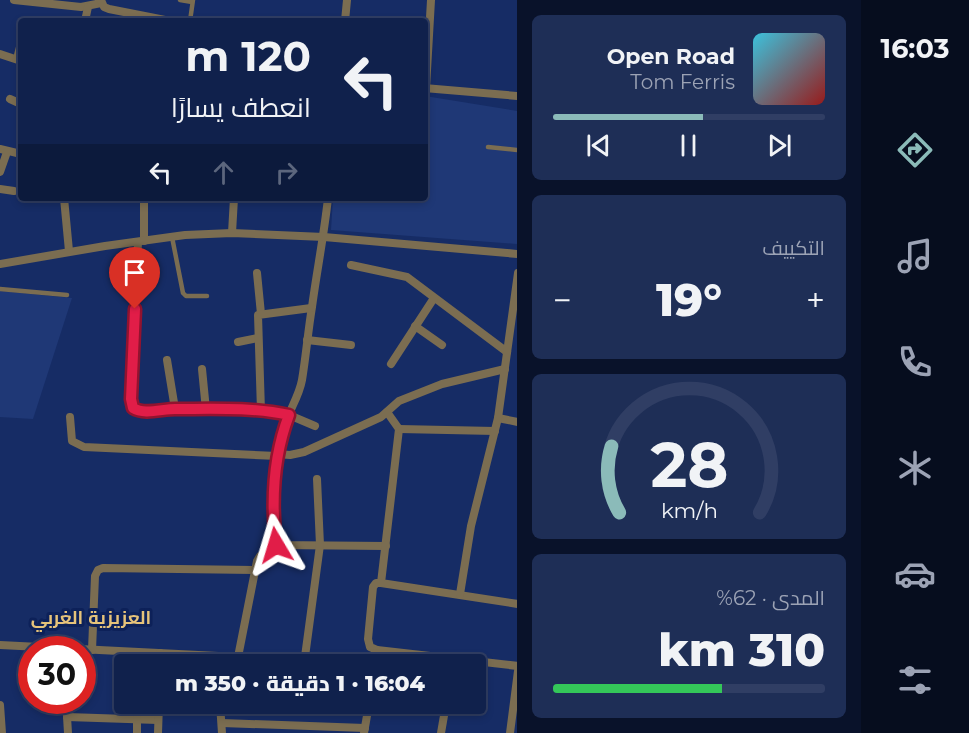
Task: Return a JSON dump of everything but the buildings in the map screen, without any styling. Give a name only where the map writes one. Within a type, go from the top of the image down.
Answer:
[{"type":"street","points":[[14,0],[88,7],[101,1],[110,9],[155,18]]},
{"type":"street","points":[[345,18],[347,0]]},
{"type":"street","points":[[428,44],[431,0]]},
{"type":"street","points":[[86,18],[88,7]]},
{"type":"street","points":[[0,54],[18,60]]},
{"type":"street","points":[[428,88],[517,96]]},
{"type":"street","points":[[9,99],[18,103]]},
{"type":"street","points":[[0,172],[4,150]]},
{"type":"street","points":[[0,189],[14,191]]},
{"type":"street","points":[[64,201],[69,251]]},
{"type":"street","points":[[144,201],[131,399],[133,408],[146,411],[175,409],[261,411],[289,415],[315,426]]},
{"type":"street","points":[[232,233],[234,201]]},
{"type":"street","points":[[276,545],[273,515],[277,455],[302,381],[328,201]]},
{"type":"street","points":[[0,264],[141,241],[232,233],[324,237],[517,254]]},
{"type":"street","points":[[351,265],[407,277],[507,352]]},
{"type":"street","points":[[258,273],[261,314]]},
{"type":"street","points":[[460,594],[471,526],[498,418],[516,293]]},
{"type":"street","points":[[391,364],[434,298]]},
{"type":"street","points":[[261,411],[257,318],[261,314],[311,308]]},
{"type":"street","points":[[416,326],[442,345]]},
{"type":"street","points":[[238,342],[258,338]]},
{"type":"street","points":[[307,340],[351,345]]},
{"type":"street","points":[[167,360],[175,409]]},
{"type":"street","points":[[202,369],[207,410]]},
{"type":"street","points":[[70,417],[72,441],[84,447],[290,455],[304,452],[387,412],[399,401],[442,384],[505,369]]},
{"type":"street","points":[[381,582],[399,429],[387,412]]},
{"type":"street","points":[[498,418],[517,422]]},
{"type":"street","points":[[399,429],[495,431]]},
{"type":"street","points":[[304,654],[320,545],[317,479]]},
{"type":"street","points":[[239,654],[254,570],[261,556],[276,545],[386,546]]},
{"type":"street","points":[[93,636],[95,576],[98,570],[103,568],[254,570]]},
{"type":"street","points":[[404,654],[370,647],[368,639],[373,587],[376,583],[517,604]]},
{"type":"street","points":[[0,645],[18,646]]},
{"type":"street","points":[[96,650],[168,654]]},
{"type":"street","points":[[376,654],[377,650]]},
{"type":"street","points":[[486,664],[517,666]]},
{"type":"street","points":[[510,733],[517,674]]},
{"type":"street","points":[[0,705],[2,733]]},
{"type":"street","points":[[67,714],[68,733]]},
{"type":"street","points":[[158,714],[158,733]]},
{"type":"street","points":[[221,714],[222,733]]},
{"type":"street","points":[[222,723],[296,729],[365,731],[368,714]]},
{"type":"street","points":[[441,733],[444,714]]},
{"type":"street","points":[[67,717],[158,720]]},
{"type":"street","points":[[137,719],[137,733]]},
{"type":"lane","points":[[180,0],[193,1],[190,18]]},
{"type":"lane","points":[[488,147],[517,150]]},
{"type":"lane","points":[[172,237],[183,293],[186,296],[207,296]]},
{"type":"lane","points":[[0,289],[67,295]]},
{"type":"shaded area","points":[[428,96],[517,111],[517,244],[331,230],[333,201],[428,201]]},
{"type":"shaded area","points":[[0,291],[72,298],[33,419],[0,417]]},
{"type":"district","name":"العزيزية الغربي","points":[[91,618]]},
{"type":"route","points":[[135,309],[131,399],[133,408],[137,411],[175,409],[261,411],[289,415],[278,454],[274,487],[273,515],[276,545]]}]
